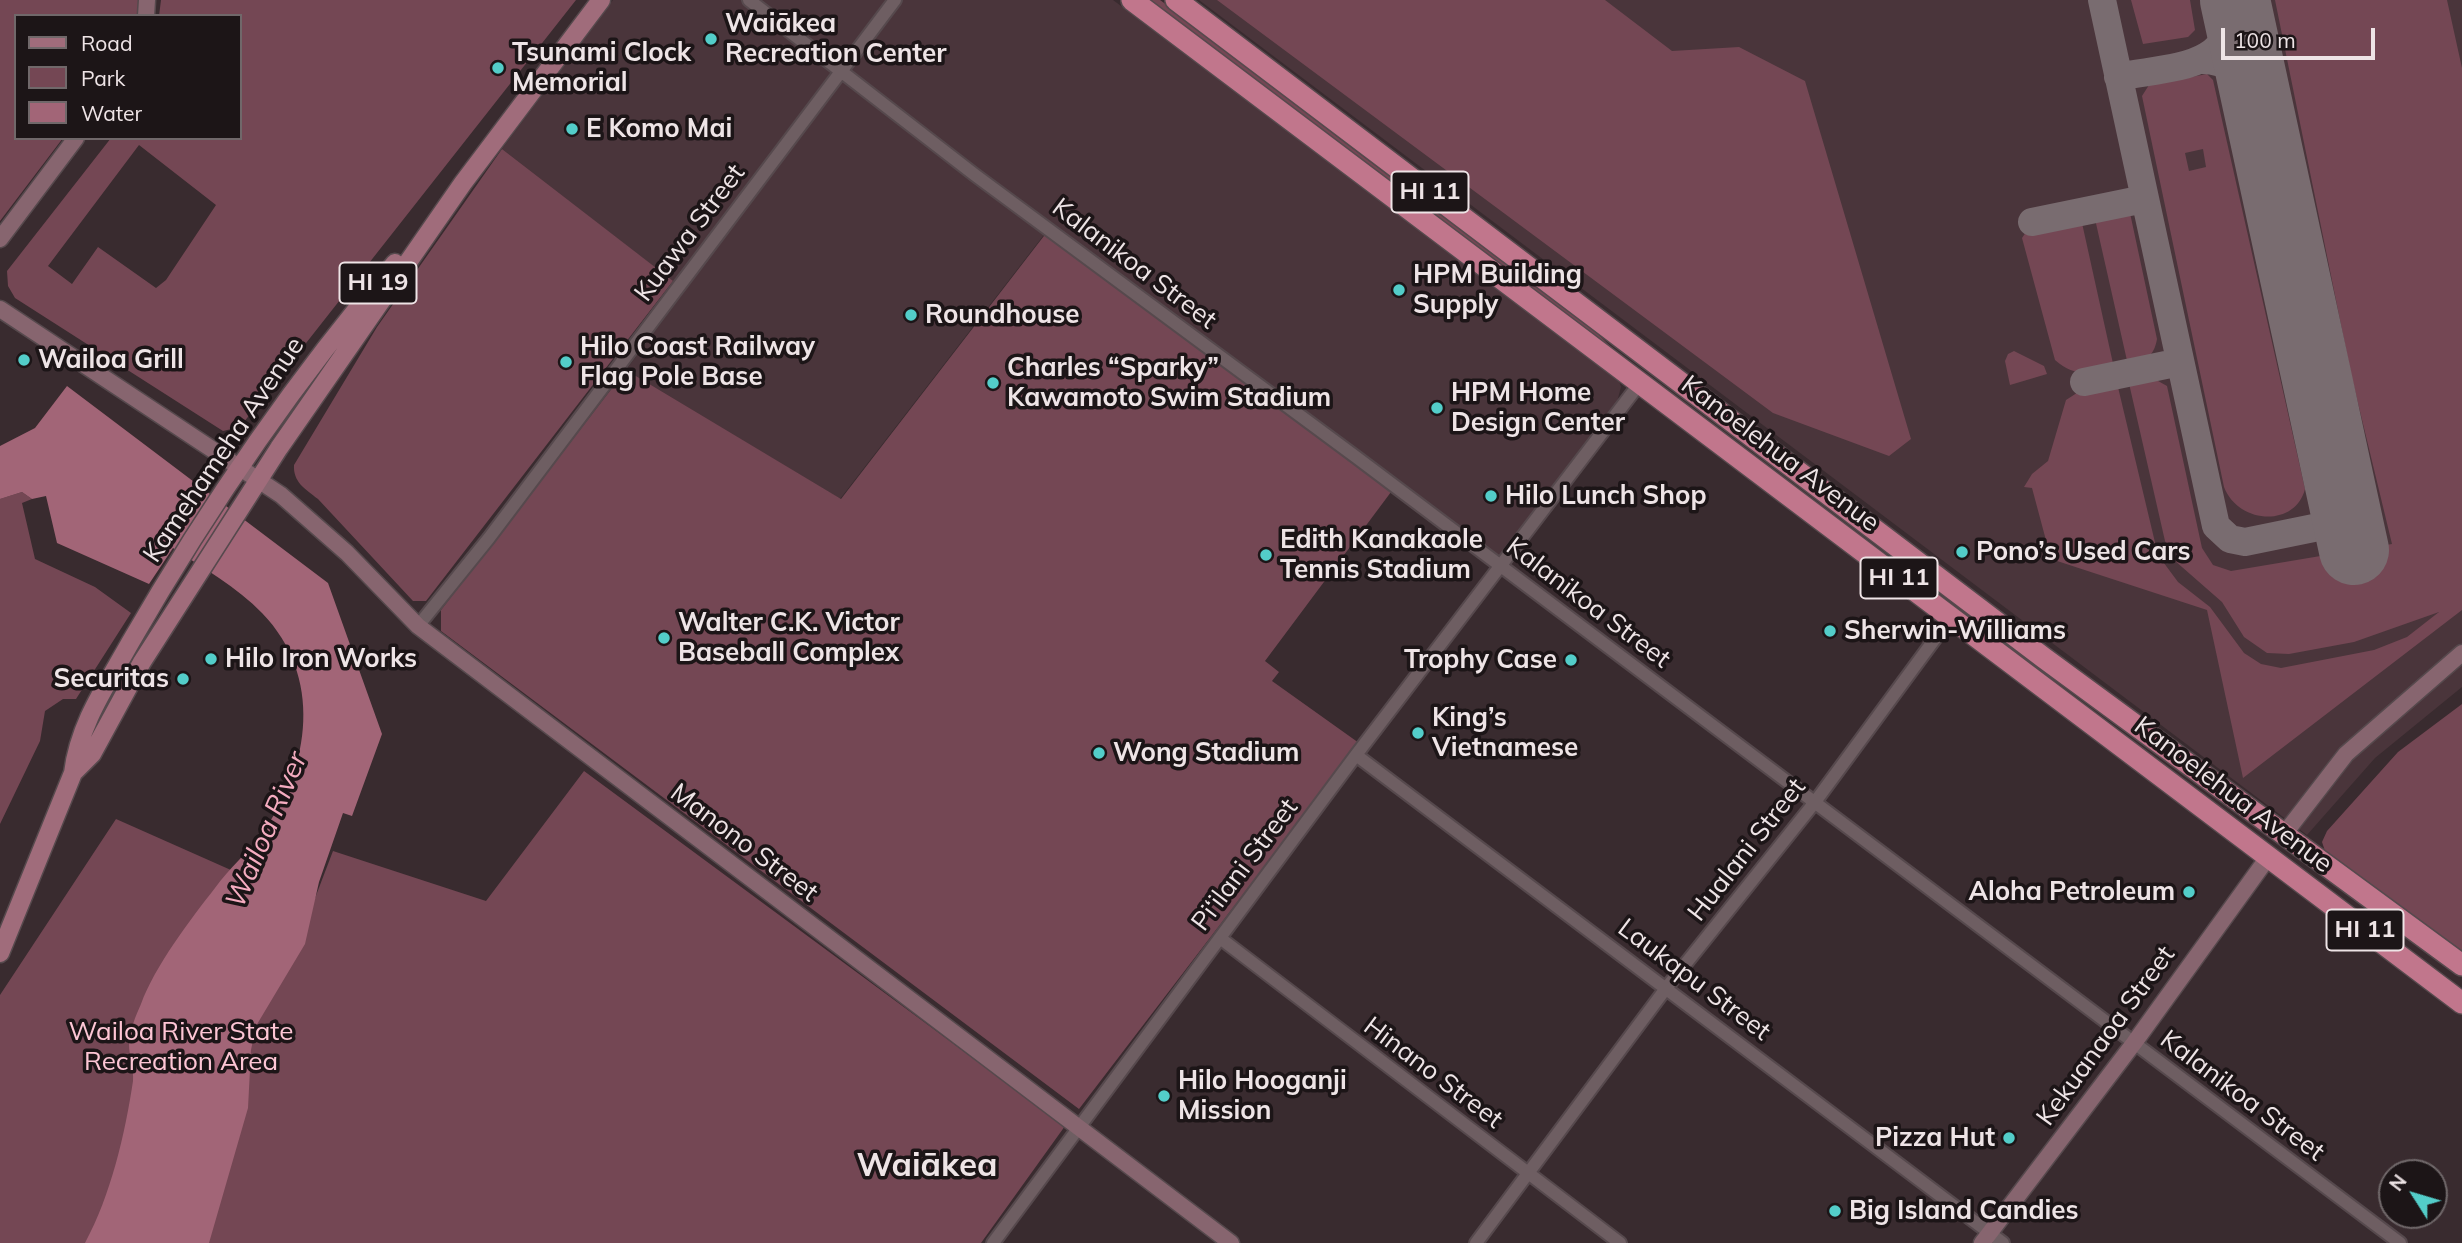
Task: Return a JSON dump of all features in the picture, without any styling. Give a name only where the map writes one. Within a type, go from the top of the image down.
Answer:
[{"type":"highway","name":"Kanoelehua Avenue","points":[[1132,0],[2462,1003]]},
{"type":"highway","name":"Kanoelehua Avenue","points":[[1176,0],[2044,658],[2462,965]]},
{"type":"highway","points":[[1609,327],[1634,366],[1640,383],[1655,380],[1683,384]]},
{"type":"highway","points":[[2269,856],[2285,833]]},
{"type":"main road","name":"Kamehameha Avenue","points":[[73,773],[92,754],[142,662],[243,504],[463,183],[601,0]]},
{"type":"main road","name":"Kamehameha Avenue","points":[[0,953],[73,773],[76,747],[89,715],[178,561],[240,467],[336,332],[463,183]]},
{"type":"street","name":"Kalanikoa Street","points":[[749,0],[975,175],[1502,567],[2400,1243]]},
{"type":"street","name":"Kuawa Street","points":[[418,626],[489,538],[895,0]]},
{"type":"street","points":[[0,239],[74,140]]},
{"type":"street","name":"Manono Street","points":[[0,309],[89,371],[260,480],[320,528],[418,626],[1231,1243]]},
{"type":"street","name":"Pi‘ilani Street","points":[[992,1243],[1356,755],[1640,383]]},
{"type":"street","name":"Hualani Street","points":[[1476,1243],[1667,988],[1815,802],[1951,617]]},
{"type":"street","points":[[2285,833],[2327,776],[2395,709],[2462,653]]},
{"type":"street","name":"Laukapu Street","points":[[1356,755],[1667,988],[1992,1240]]},
{"type":"street","name":"Kekuanaoa Street","points":[[1992,1240],[2269,856]]},
{"type":"street","name":"Hinano Street","points":[[1220,938],[1620,1243]]},
{"type":"shaded area","points":[[613,0],[1113,0],[1618,378],[1621,387],[1617,402],[1502,559],[1050,227],[840,499],[626,370],[685,291],[502,149]]},
{"type":"shaded area","points":[[1199,0],[2462,0],[2462,687],[2375,758],[2307,835]]},
{"type":"green space","points":[[0,0],[139,0],[137,14],[14,14],[14,140],[61,140],[0,221]]},
{"type":"green space","points":[[161,0],[576,0],[240,427],[223,431],[15,298],[8,286],[7,271],[109,140],[242,140],[242,14],[159,14]],"holes":[[[139,145],[216,205],[166,280],[156,288],[98,247],[72,284],[48,266]]]},
{"type":"green space","points":[[1147,0],[1160,0],[1175,11],[1393,179],[1545,289],[1612,348]]},
{"type":"green space","points":[[1217,0],[1605,0],[1672,51],[1739,47],[1805,81],[1911,439],[1889,456],[1773,413]]},
{"type":"green space","points":[[2131,0],[2190,0],[2195,30],[2188,37],[2143,44]]},
{"type":"green space","points":[[2275,0],[2447,0],[2462,68],[2462,610],[2243,778],[2207,610],[2051,559],[2032,488],[2024,487],[2032,474],[2048,461],[2066,400],[2083,389],[2117,383],[2158,555],[2178,582],[2210,607],[2244,653],[2261,664],[2281,668],[2374,650],[2407,637],[2439,612],[2354,642],[2289,654],[2267,653],[2244,637],[2222,602],[2174,560],[2165,541],[2128,379],[2151,377],[2167,386],[2202,548],[2213,565],[2231,571],[2392,544],[2351,374]]},
{"type":"green space","points":[[2207,74],[2213,80],[2305,489],[2299,502],[2279,515],[2253,514],[2241,508],[2231,499],[2224,487],[2142,96],[2149,85]],"holes":[[[2203,149],[2206,167],[2189,171],[2185,153]]]},
{"type":"green space","points":[[502,149],[673,281],[426,601],[413,601],[318,499],[301,485],[294,465],[377,327]]},
{"type":"green space","points":[[2130,213],[2157,339],[2154,350],[2148,357],[2128,365],[2095,219]]},
{"type":"green space","points":[[2082,223],[2114,368],[2090,373],[2076,372],[2055,360],[2022,238],[2028,229]]},
{"type":"green space","points":[[1047,232],[1391,492],[1265,661],[1279,672],[1272,681],[1359,743],[1079,1109],[441,631],[441,610],[626,370],[841,499]]},
{"type":"green space","points":[[2014,351],[2044,366],[2047,374],[2010,385],[2005,361],[2008,354]]},
{"type":"green space","points":[[22,492],[32,499],[22,503],[35,559],[95,587],[131,613],[76,699],[63,699],[45,711],[40,741],[0,824],[0,499]]},
{"type":"green space","points":[[2462,704],[2462,956],[2325,851],[2322,842],[2327,831],[2398,752]]},
{"type":"green space","name":"Wailoa River State Recreation Area","points":[[584,771],[1065,1126],[981,1243],[0,1243],[0,995],[116,819],[312,906],[333,851],[486,901]]},
{"type":"water","name":"Wailoa River","points":[[67,386],[328,583],[382,734],[352,816],[343,813],[319,882],[305,944],[256,1026],[251,1050],[248,1108],[209,1243],[85,1243],[110,1185],[126,1122],[133,1081],[129,1039],[137,1013],[155,974],[174,944],[221,881],[263,832],[279,806],[292,779],[300,750],[302,693],[295,665],[282,638],[262,613],[231,586],[173,548],[149,584],[57,543],[46,496],[32,499],[22,492],[0,499],[0,446],[35,428]]},
{"type":"taxiway","points":[[2102,0],[2216,526],[2230,539],[2245,542],[2348,521]]},
{"type":"taxiway","points":[[2118,77],[2179,67],[2212,53],[2223,40],[2231,23],[2233,0]]},
{"type":"taxiway","points":[[2202,60],[2221,63],[2235,71],[2256,100]]},
{"type":"taxiway","points":[[2032,222],[2144,199]]},
{"type":"taxiway","points":[[2084,382],[2180,362]]},
{"type":"runway","points":[[2235,0],[2354,550]]},
{"type":"place","name":"Waiākea Recreation Center","points":[[711,39]]},
{"type":"place","name":"Tsunami Clock Memorial","points":[[498,68]]},
{"type":"place","name":"E Komo Mai","points":[[572,129]]},
{"type":"place","name":"HPM Building Supply","points":[[1399,290]]},
{"type":"place","name":"Roundhouse","points":[[911,315]]},
{"type":"place","name":"Wailoa Grill","points":[[24,360]]},
{"type":"place","name":"Hilo Coast Railway Flag Pole Base","points":[[566,362]]},
{"type":"place","name":"Charles “Sparky” Kawamoto Swim Stadium","points":[[993,383]]},
{"type":"place","name":"HPM Home Design Center","points":[[1437,408]]},
{"type":"place","name":"Hilo Lunch Shop","points":[[1491,496]]},
{"type":"place","name":"Pono’s Used Cars","points":[[1962,552]]},
{"type":"place","name":"Edith Kanakaole Tennis Stadium","points":[[1266,555]]},
{"type":"place","name":"Sherwin-Williams","points":[[1830,631]]},
{"type":"place","name":"Walter C.K. Victor Baseball Complex","points":[[664,638]]},
{"type":"place","name":"Hilo Iron Works","points":[[211,659]]},
{"type":"place","name":"Trophy Case","points":[[1571,660]]},
{"type":"place","name":"Securitas","points":[[183,679]]},
{"type":"place","name":"King’s Vietnamese","points":[[1418,733]]},
{"type":"place","name":"Wong Stadium","points":[[1099,753]]},
{"type":"place","name":"Aloha Petroleum","points":[[2189,892]]},
{"type":"place","name":"Hilo Hooganji Mission","points":[[1164,1096]]},
{"type":"place","name":"Pizza Hut","points":[[2009,1138]]},
{"type":"place","name":"Big Island Candies","points":[[1835,1211]]},
{"type":"district","name":"Waiākea","points":[[927,1166]]}]
